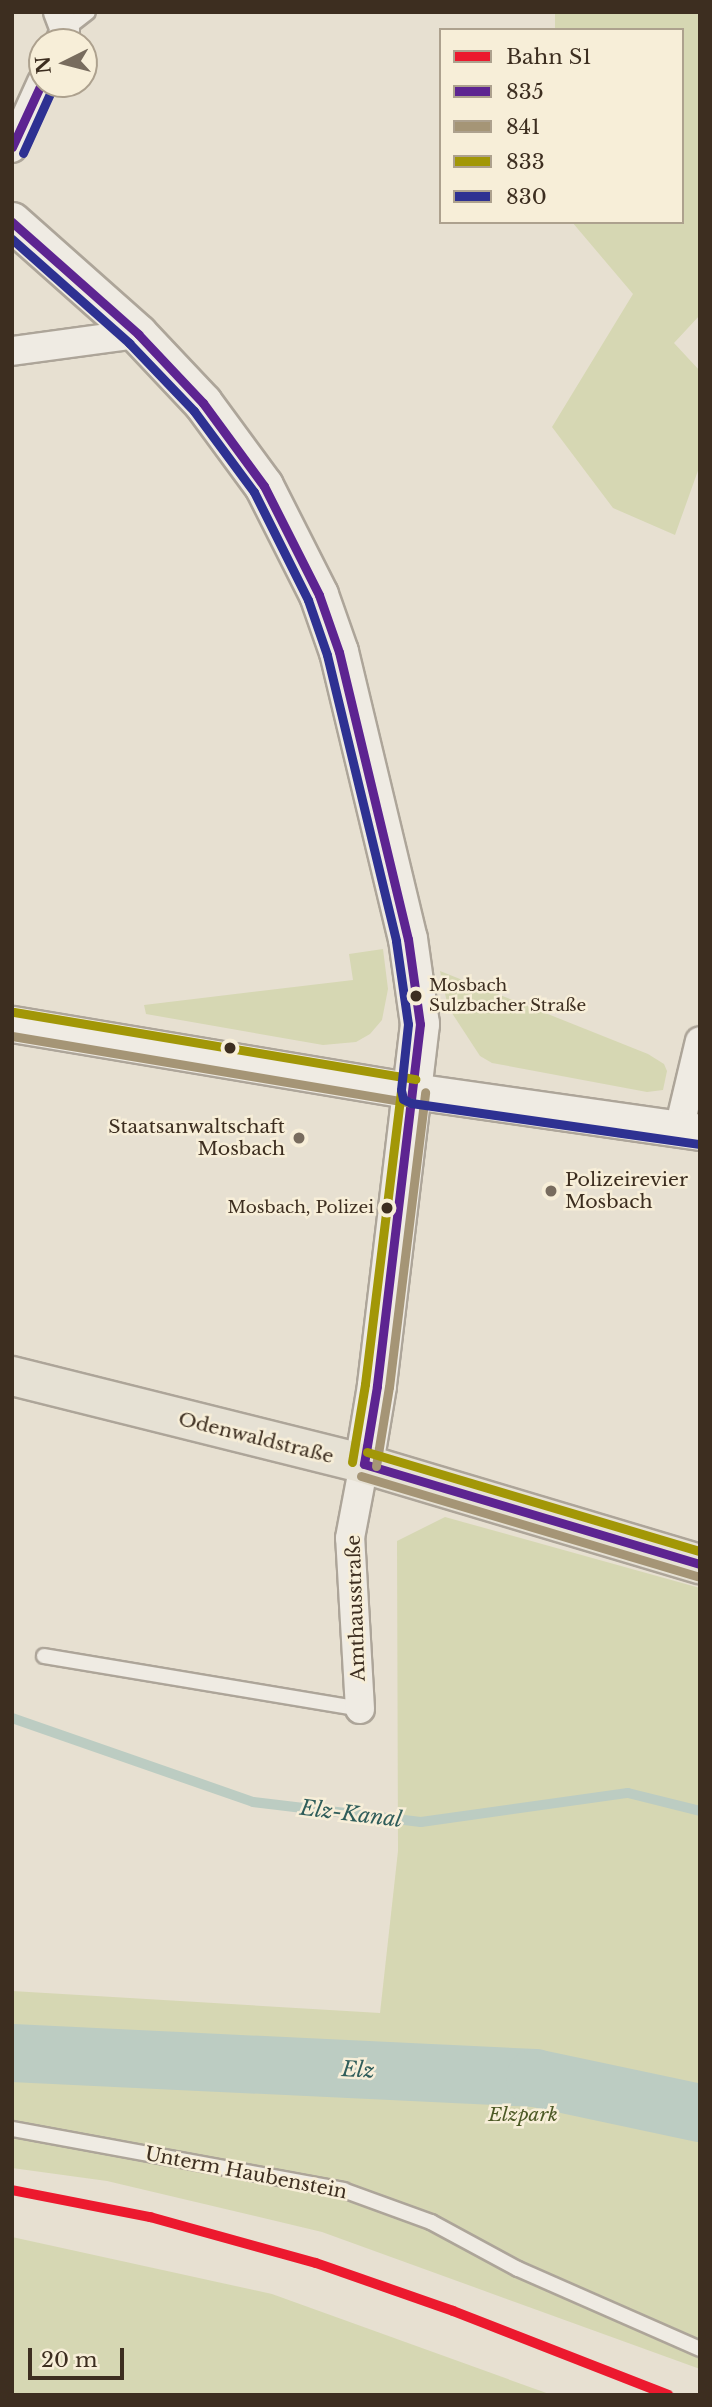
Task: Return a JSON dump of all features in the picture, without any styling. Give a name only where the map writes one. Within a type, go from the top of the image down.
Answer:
[{"type":"main road","name":"Amthausstraße","points":[[12,222],[138,334],[203,403],[264,485],[319,595],[339,652],[408,939],[420,1024],[377,1386],[364,1464]]},
{"type":"main road","name":"Odenwaldstraße","points":[[12,1376],[364,1464],[700,1564]]},
{"type":"street","points":[[12,148],[35,98]]},
{"type":"street","points":[[12,351],[138,334]]},
{"type":"street","points":[[12,1024],[412,1091],[690,1130],[700,1041]]},
{"type":"street","name":"Amthausstraße","points":[[360,1709],[351,1538],[364,1464]]},
{"type":"lane","points":[[61,28],[88,12]]},
{"type":"lane","points":[[44,1657],[360,1709]]},
{"type":"lane","name":"Unterm Haubenstein","points":[[12,2129],[343,2190],[431,2222],[518,2269],[700,2349]]},
{"type":"green space","points":[[555,12],[700,12],[700,315],[674,343],[700,371],[700,465],[675,535],[613,508],[552,427],[633,294],[574,224],[684,224],[684,28],[555,28]]},
{"type":"green space","points":[[383,949],[388,989],[382,1020],[370,1034],[356,1042],[323,1045],[146,1014],[144,1005],[353,980],[349,954]]},
{"type":"green space","points":[[440,971],[648,1054],[664,1064],[667,1071],[663,1090],[647,1092],[492,1063],[480,1056],[448,1007]]},
{"type":"green space","name":"Elzpark","points":[[445,1517],[700,1588],[700,2369],[322,2232],[107,2181],[12,2168],[12,1991],[380,2013],[398,1851],[397,1541]]},
{"type":"green space","points":[[12,2237],[272,2294],[552,2395],[12,2395]]},
{"type":"waterway","name":"Elz-Kanal","points":[[12,1718],[253,1802],[421,1822],[628,1793],[700,1811]]},
{"type":"waterway","name":"Elz","points":[[12,2053],[535,2078],[700,2113]]},
{"type":"rail line","name":"S1","points":[[12,2190],[150,2217],[316,2263],[453,2311],[668,2395]]},
{"type":"transit line","name":"835","points":[[12,147],[35,98]]},
{"type":"transit line","name":"830","points":[[23,153],[48,98]]},
{"type":"transit line","name":"835","points":[[12,222],[138,334],[203,403],[264,486],[319,595],[339,652],[408,939],[420,1024],[377,1386],[364,1464]]},
{"type":"transit line","name":"830","points":[[12,239],[129,343],[194,411],[254,492],[308,600],[327,655],[396,941],[408,1024],[401,1090],[403,1099],[411,1103],[698,1144]]},
{"type":"transit line","name":"833","points":[[14,1012],[415,1079]]},
{"type":"transit line","name":"841","points":[[12,1036],[411,1103]]},
{"type":"transit line","name":"833","points":[[352,1462],[365,1384],[401,1090]]},
{"type":"transit line","name":"841","points":[[376,1466],[389,1387],[425,1092]]},
{"type":"transit line","name":"833","points":[[367,1452],[700,1551]]},
{"type":"transit line","name":"835","points":[[364,1464],[700,1564]]},
{"type":"transit line","name":"841","points":[[361,1476],[697,1576]]},
{"type":"place","name":"Mosbach Sulzbacher Straße","points":[[416,996]]},
{"type":"place","name":"Staatsanwaltschaft Mosbach","points":[[299,1138]]},
{"type":"place","name":"Polizeirevier Mosbach","points":[[551,1191]]},
{"type":"place","name":"Mosbach, Polizei","points":[[387,1208]]}]
